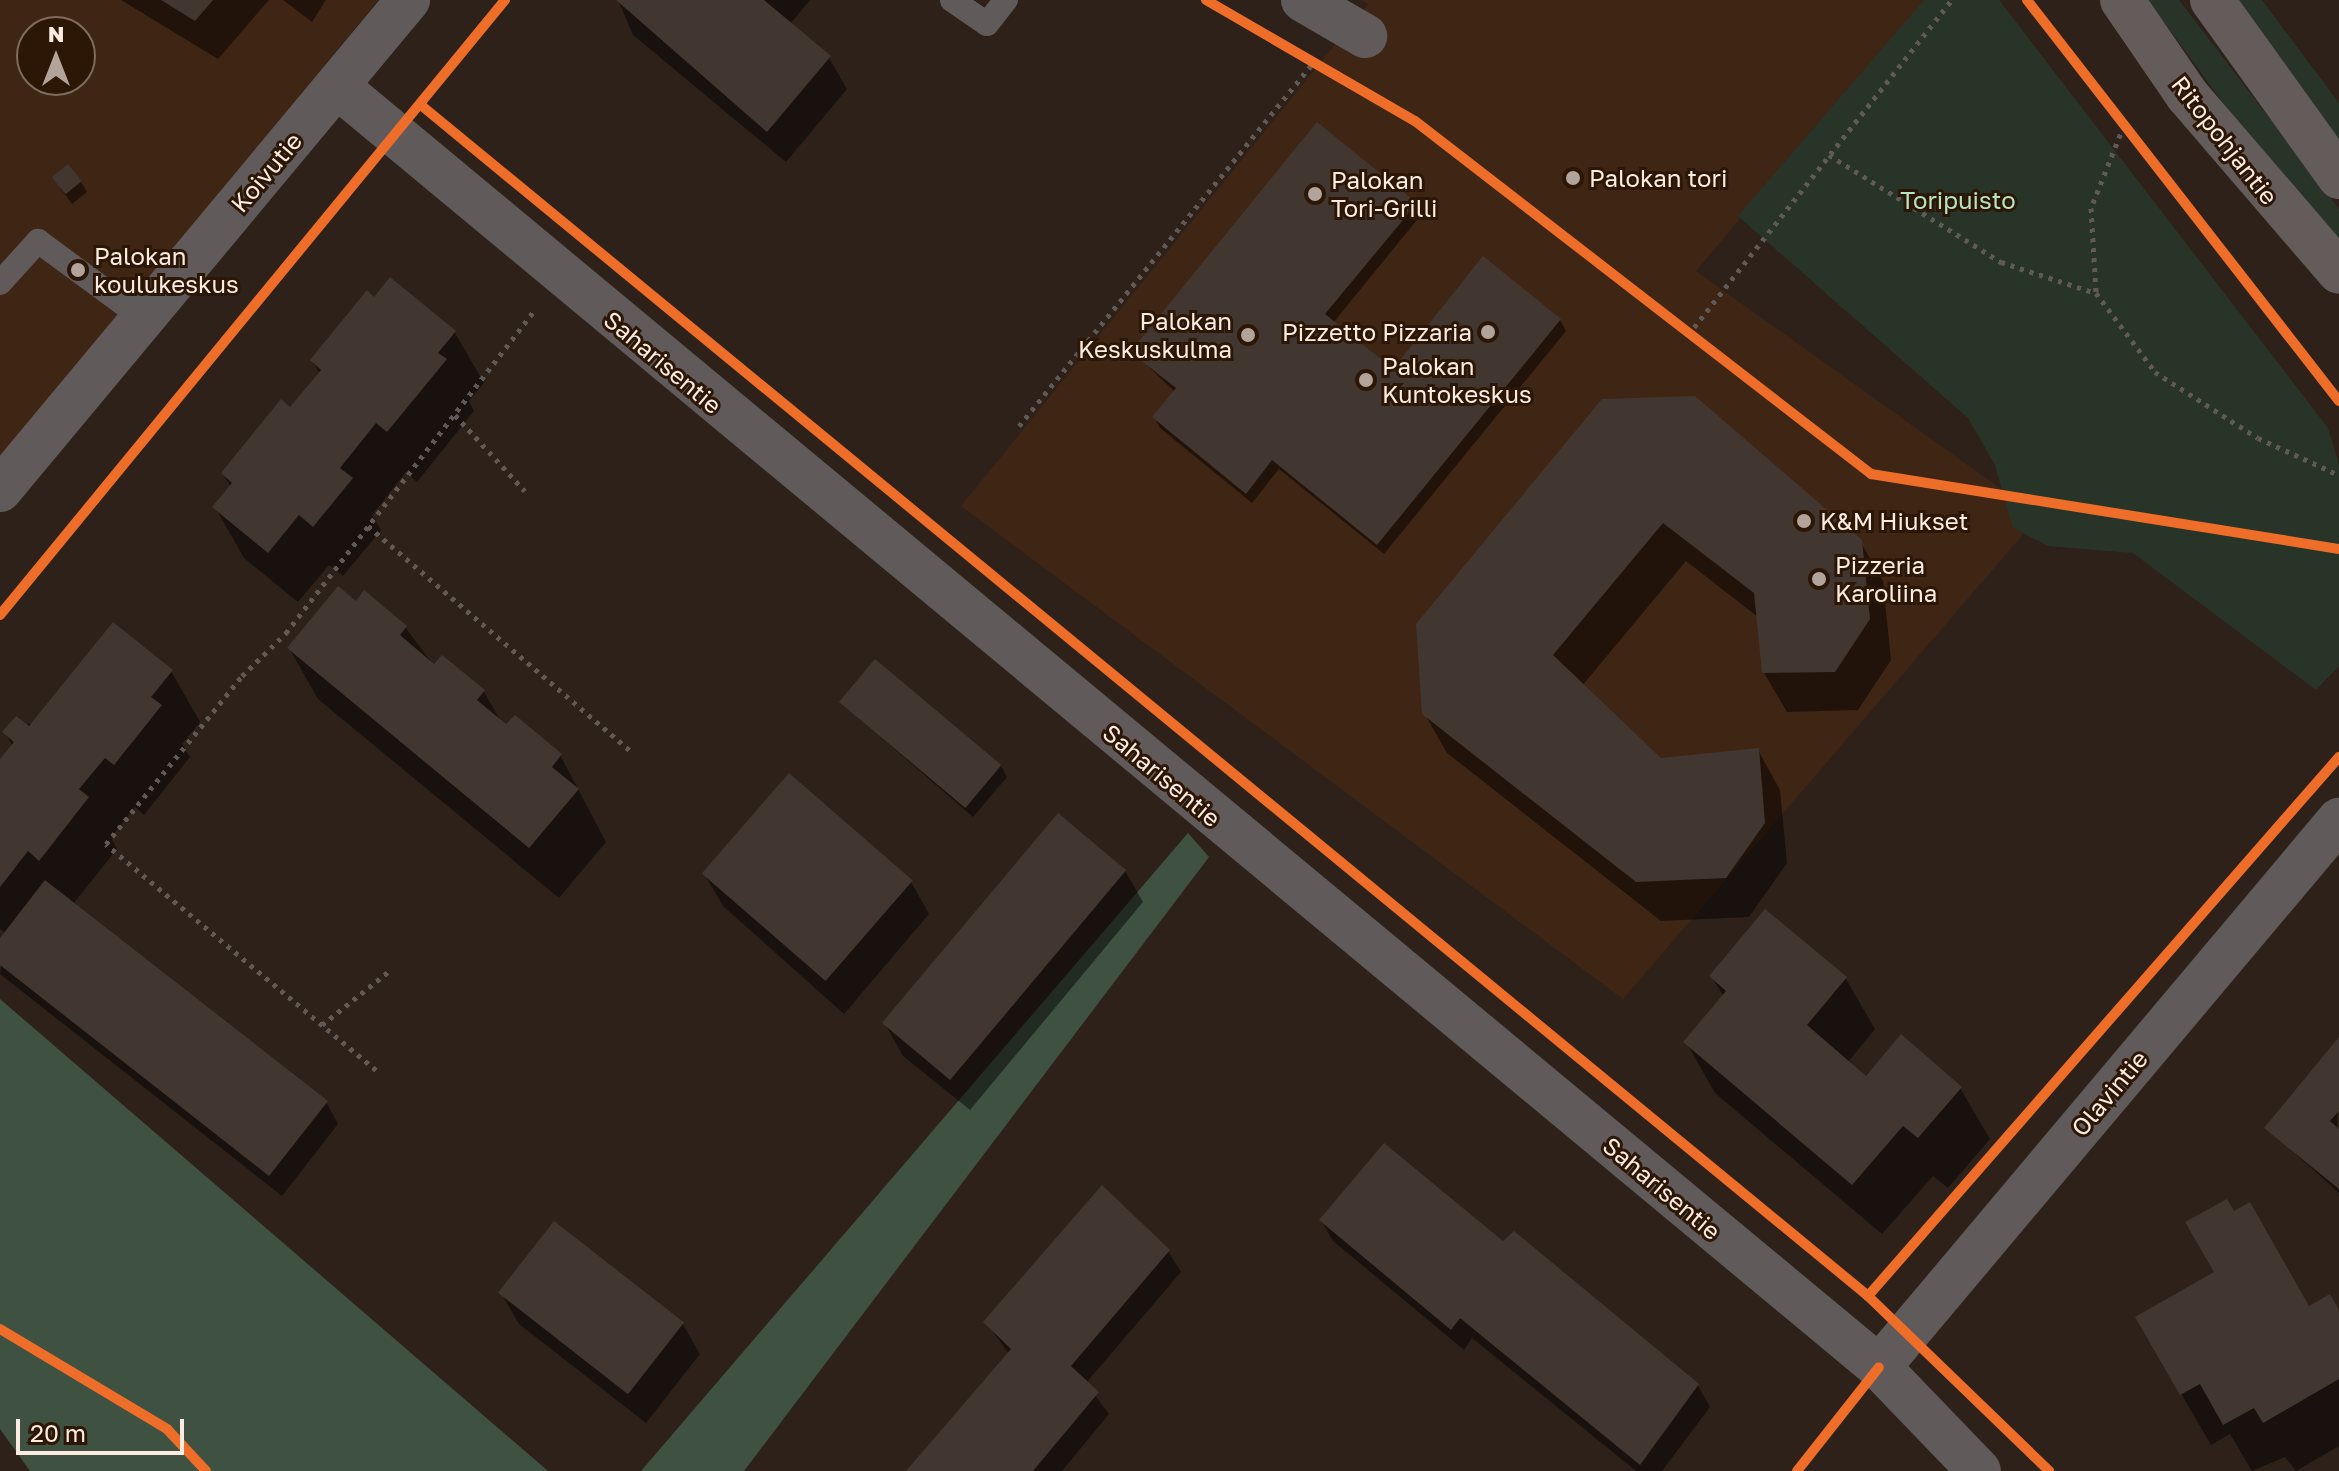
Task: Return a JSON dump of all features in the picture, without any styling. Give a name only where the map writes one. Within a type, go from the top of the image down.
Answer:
[{"type":"main road","name":"Ritopohjantie","points":[[2122,0],[2187,95],[2339,272]]},
{"type":"main road","points":[[2212,0],[2339,177]]},
{"type":"street","name":"Koivutie","points":[[0,490],[408,0]]},
{"type":"street","points":[[1303,0],[1365,36]]},
{"type":"street","name":"Saharisentie","points":[[338,87],[560,276],[1879,1367],[1979,1471]]},
{"type":"street","name":"Olavintie","points":[[1879,1367],[2339,820]]},
{"type":"lane","points":[[952,0],[987,24],[1006,0]]},
{"type":"lane","points":[[0,283],[38,241],[143,318]]},
{"type":"path","points":[[1688,335],[1952,0]]},
{"type":"path","points":[[1300,54],[1326,69]]},
{"type":"path","points":[[1019,426],[1314,62]]},
{"type":"path","points":[[2114,113],[2134,137]]},
{"type":"path","points":[[2124,125],[2091,208],[2096,293],[2155,372],[2258,438],[2339,475]]},
{"type":"path","points":[[1829,155],[2001,262],[2096,293]]},
{"type":"path","points":[[376,1070],[106,844],[368,526],[560,276]]},
{"type":"path","points":[[1675,325],[1700,344]]},
{"type":"path","points":[[455,415],[525,491]]},
{"type":"path","points":[[368,526],[632,752]]},
{"type":"path","points":[[322,1025],[388,972]]},
{"type":"shaded area","name":"Palokan koulukeskus","points":[[0,0],[378,0],[0,460]]},
{"type":"shaded area","points":[[1361,0],[1924,0],[1696,271],[2039,516],[1623,999],[961,506],[1368,4]]},
{"type":"green space","name":"Toripuisto","points":[[1924,0],[1999,0],[2328,428],[2339,465],[2339,666],[2316,690],[2133,553],[2048,546],[2013,528],[1995,465],[1968,418],[1738,216]]},
{"type":"green space","points":[[2148,0],[2179,0],[2339,209],[2339,244],[2259,152]]},
{"type":"green space","points":[[2230,0],[2262,0],[2339,103],[2339,143]]},
{"type":"green space","points":[[1188,833],[1209,857],[744,1471],[641,1471]]},
{"type":"green space","points":[[0,999],[548,1471],[30,1471],[0,1429]]},
{"type":"building","points":[[161,0],[213,0],[195,21]]},
{"type":"building","points":[[616,0],[764,0],[831,56],[767,132]]},
{"type":"building","name":"Palokan Keskuskulma","points":[[1317,122],[1417,203],[1325,314],[1393,369],[1483,256],[1561,319],[1377,545],[1272,460],[1246,494],[1152,417],[1176,388],[1130,352]]},
{"type":"building","points":[[68,164],[82,181],[66,194],[52,177]]},
{"type":"building","points":[[390,277],[456,331],[438,353],[447,359],[387,432],[376,423],[340,468],[353,478],[313,527],[299,515],[268,553],[212,507],[232,483],[221,473],[281,399],[290,407],[321,370],[310,360],[367,290],[374,297]]},
{"type":"building","points":[[1695,396],[1862,540],[1870,619],[1835,672],[1762,673],[1754,593],[1663,523],[1553,655],[1661,758],[1759,748],[1765,823],[1726,878],[1636,882],[1422,714],[1416,624],[1602,399]]},
{"type":"building","points":[[338,586],[356,601],[364,590],[407,626],[400,635],[434,664],[442,655],[485,690],[477,700],[506,724],[515,715],[562,754],[552,767],[579,789],[529,848],[287,648]]},
{"type":"building","points":[[113,622],[173,670],[151,697],[162,705],[114,765],[105,758],[79,789],[89,797],[39,861],[28,851],[0,887],[0,759],[14,742],[2,732],[16,716],[29,726]]},
{"type":"building","points":[[875,659],[1001,765],[965,808],[839,702]]},
{"type":"building","points":[[789,773],[913,881],[826,981],[702,873]]},
{"type":"building","points":[[1058,813],[1126,870],[950,1080],[882,1023]]},
{"type":"building","points":[[45,880],[328,1101],[269,1176],[0,965],[0,938]]},
{"type":"building","points":[[1765,909],[1847,977],[1807,1025],[1866,1076],[1901,1034],[1962,1087],[1918,1138],[1903,1126],[1852,1185],[1683,1042],[1726,991],[1709,976]]},
{"type":"building","points":[[2339,1037],[2339,1111],[2330,1121],[2339,1129],[2339,1189],[2264,1128]]},
{"type":"building","points":[[1384,1143],[1503,1241],[1514,1231],[1699,1384],[1640,1465],[1460,1318],[1451,1330],[1319,1220]]},
{"type":"building","points":[[1102,1185],[1170,1250],[1071,1366],[1099,1392],[1033,1471],[906,1471],[1011,1349],[983,1322]]},
{"type":"building","points":[[2227,1199],[2234,1211],[2250,1202],[2309,1306],[2330,1294],[2339,1310],[2339,1379],[2263,1423],[2254,1408],[2223,1425],[2200,1384],[2180,1395],[2135,1317],[2214,1272],[2185,1222]]},
{"type":"building","points":[[554,1221],[684,1323],[628,1394],[498,1293]]},
{"type":"cycle path","points":[[0,615],[505,0]]},
{"type":"cycle path","points":[[1206,0],[1415,121],[1871,474],[2339,549]]},
{"type":"cycle path","points":[[2027,0],[2339,401]]},
{"type":"cycle path","points":[[422,106],[1868,1296],[2049,1471]]},
{"type":"cycle path","points":[[1868,1296],[2339,757]]},
{"type":"cycle path","points":[[0,1329],[167,1429],[206,1471]]},
{"type":"cycle path","points":[[1797,1471],[1879,1367]]},
{"type":"place","name":"Palokan tori","points":[[1573,178]]},
{"type":"place","name":"Palokan Tori-Grilli","points":[[1315,194]]},
{"type":"place","name":"Palokan koulukeskus","points":[[78,270]]},
{"type":"place","name":"Pizzetto Pizzaria","points":[[1488,332]]},
{"type":"place","name":"Palokan Keskuskulma","points":[[1248,335]]},
{"type":"place","name":"Palokan Kuntokeskus","points":[[1366,380]]},
{"type":"place","name":"K&M Hiukset","points":[[1804,521]]},
{"type":"place","name":"Pizzeria Karoliina","points":[[1819,579]]}]
